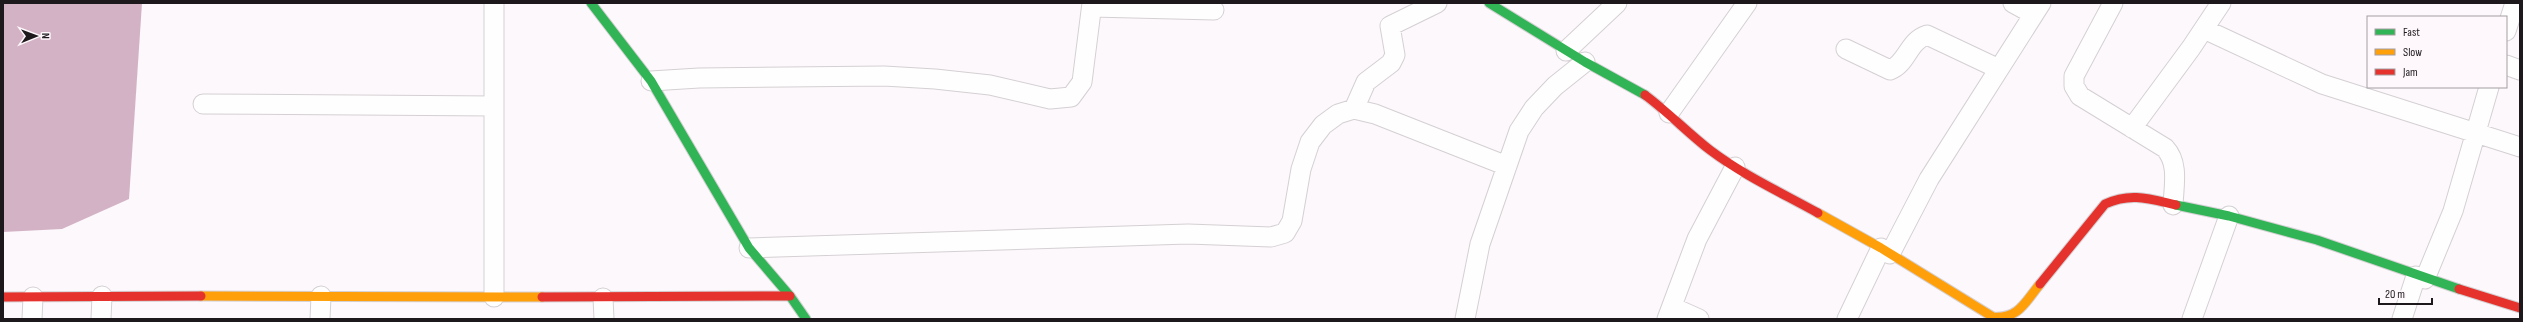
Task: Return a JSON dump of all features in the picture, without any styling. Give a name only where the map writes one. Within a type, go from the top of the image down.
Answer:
[{"type":"street","points":[[494,3],[494,297]]},
{"type":"street","points":[[591,3],[651,81],[749,248],[790,296],[806,319]]},
{"type":"street","points":[[1354,109],[1366,82],[1391,63],[1395,55],[1390,26],[1437,3]]},
{"type":"street","points":[[1489,3],[1585,62],[1645,95],[1669,113],[1710,150],[1735,167],[1885,251],[1975,308],[1993,317],[2006,319],[2018,311],[2105,204],[2120,197],[2139,197],[2229,216],[2317,240],[2420,278],[2520,308]]},
{"type":"street","points":[[1566,50],[1617,3]]},
{"type":"street","points":[[1669,113],[1747,3]]},
{"type":"street","points":[[1846,319],[1929,179],[2037,9],[2013,3]]},
{"type":"street","points":[[2113,3],[2074,76],[2074,86],[2080,96],[2165,148],[2172,156],[2175,166],[2173,204]]},
{"type":"street","points":[[2132,128],[2204,29],[2221,3]]},
{"type":"street","points":[[2507,28],[2515,3]]},
{"type":"street","points":[[651,81],[699,78],[884,76],[935,79],[990,85],[1050,99],[1071,97],[1082,82],[1092,5],[1214,10]]},
{"type":"street","points":[[2204,29],[2322,84],[2477,134],[2520,146]]},
{"type":"street","points":[[1846,49],[1890,70],[1896,68],[1919,38],[1927,35],[1999,69]]},
{"type":"street","points":[[1465,319],[1480,244],[1519,131],[1534,108],[1555,86],[1585,62]]},
{"type":"street","points":[[2507,66],[2520,70]]},
{"type":"street","points":[[2402,319],[2420,278],[2453,211],[2490,88]]},
{"type":"street","points":[[203,104],[494,106]]},
{"type":"street","points":[[749,248],[1188,234],[1271,238],[1284,233],[1292,221],[1301,169],[1310,142],[1323,125],[1338,114],[1354,109],[1375,114],[1507,166]]},
{"type":"street","points":[[1699,319],[1670,313],[1697,239],[1735,167]]},
{"type":"street","points":[[2192,319],[2229,216]]},
{"type":"street","points":[[101,319],[102,296]]},
{"type":"street","points":[[3,297],[321,296],[603,298],[790,296]]},
{"type":"street","points":[[320,319],[321,296]]},
{"type":"street","points":[[32,319],[33,297]]},
{"type":"street","points":[[603,298],[604,319]]},
{"type":"shaded area","points":[[3,3],[142,3],[129,199],[62,229],[3,232]]},
{"type":"traffic: fast","points":[[591,3],[651,81],[749,248],[790,296],[806,319]]},
{"type":"traffic: fast","points":[[1489,3],[1585,62],[1645,95]]},
{"type":"traffic: fast","points":[[2176,205],[2229,216],[2317,240],[2459,289]]},
{"type":"traffic: slow","points":[[1818,213],[1881,248],[1993,317],[2009,315],[2021,308],[2040,284]]},
{"type":"traffic: slow","points":[[201,296],[542,297]]},
{"type":"traffic: jam","points":[[1645,95],[1710,150],[1723,159],[1749,176],[1818,213]]},
{"type":"traffic: jam","points":[[2040,284],[2105,204],[2114,200],[2132,197],[2176,205]]},
{"type":"traffic: jam","points":[[2459,289],[2520,308]]},
{"type":"traffic: jam","points":[[3,297],[201,296]]},
{"type":"traffic: jam","points":[[542,297],[790,296]]}]
